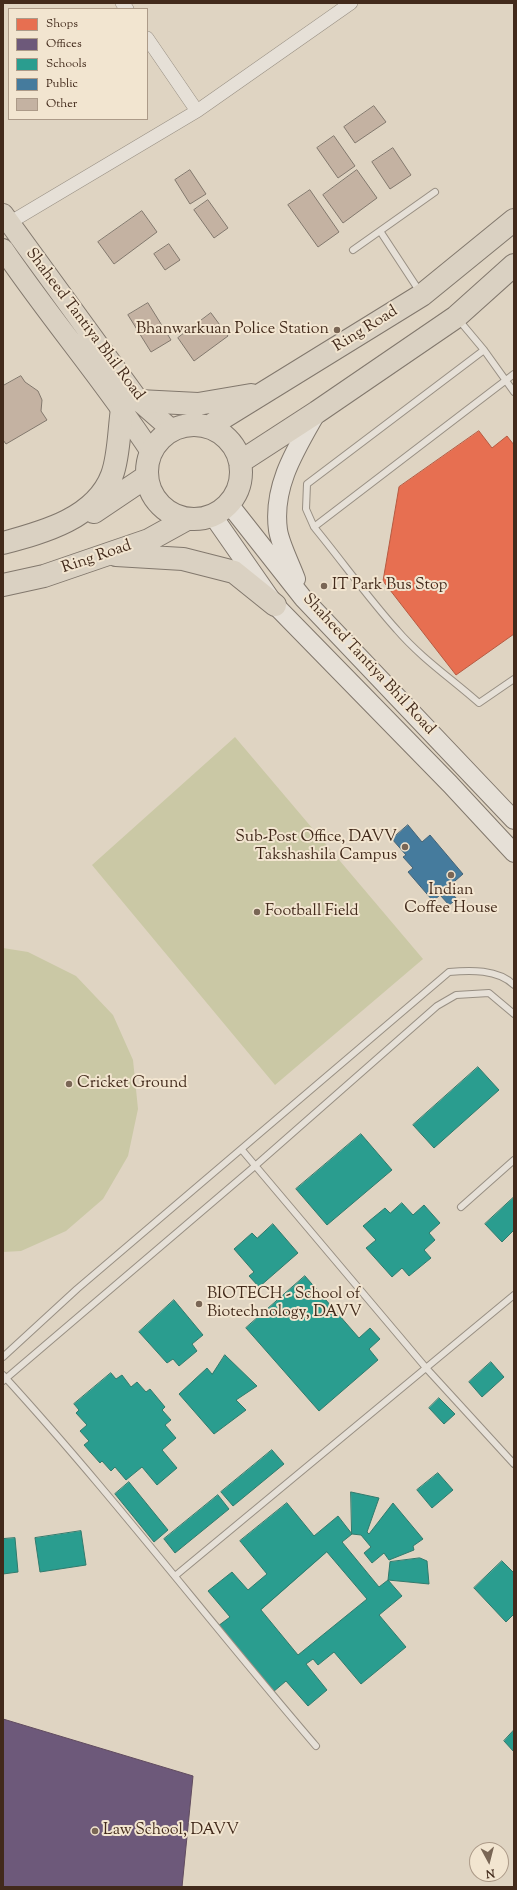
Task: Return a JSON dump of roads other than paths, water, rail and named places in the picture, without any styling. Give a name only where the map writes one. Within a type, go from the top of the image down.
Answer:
[{"type":"highway","name":"Ring Road","points":[[208,427],[422,295],[514,220]]},
{"type":"highway","points":[[240,462],[317,412],[456,317],[514,265]]},
{"type":"highway","points":[[3,543],[56,525],[74,517],[104,494],[113,474],[131,405],[198,404],[230,400],[267,391]]},
{"type":"highway","points":[[190,425],[208,427],[219,432],[229,440],[236,450],[240,462],[240,484],[221,510],[196,520],[187,519],[177,517],[159,505],[153,497],[146,477],[147,464],[151,452],[158,441],[172,430],[190,425]]},
{"type":"highway","points":[[3,550],[55,533],[100,509],[146,477]]},
{"type":"highway","name":"Ring Road","points":[[3,585],[44,576],[149,540],[187,519]]},
{"type":"highway","points":[[106,555],[183,559],[234,572],[275,605]]},
{"type":"main road","name":"Shaheed Tantiya Bhil Road","points":[[6,219],[131,405],[151,452]]},
{"type":"main road","name":"Shaheed Tantiya Bhil Road","points":[[3,249],[24,280],[131,405],[172,430]]},
{"type":"main road","points":[[303,598],[278,531],[278,496],[291,457],[317,412]]},
{"type":"main road","name":"Shaheed Tantiya Bhil Road","points":[[221,510],[514,820]]},
{"type":"main road","points":[[221,510],[275,605],[445,779],[511,843]]},
{"type":"street","points":[[6,219],[197,111],[351,3]]},
{"type":"street","points":[[148,39],[197,111]]},
{"type":"lane","points":[[353,250],[435,192]]},
{"type":"lane","points":[[380,231],[422,295]]},
{"type":"lane","points":[[456,317],[484,350],[514,392]]},
{"type":"lane","points":[[484,350],[307,484],[306,509],[314,527],[397,631],[435,667],[456,682],[480,703],[514,679]]},
{"type":"lane","points":[[314,527],[514,374]]},
{"type":"lane","points":[[3,1357],[76,1289],[242,1150],[449,972],[465,971],[493,973],[510,980],[514,985]]},
{"type":"lane","points":[[316,1746],[242,1661],[175,1576],[4,1378],[255,1166],[437,1006],[456,995],[489,993],[514,1014]]},
{"type":"lane","points":[[242,1150],[427,1369],[514,1464]]},
{"type":"lane","points":[[461,1206],[514,1160]]},
{"type":"lane","points":[[175,1576],[427,1369],[514,1295]]},
{"type":"place","name":"Bhanwarkuan Police Station","points":[[337,330]]},
{"type":"place","name":"IT Park Bus Stop","points":[[324,586]]},
{"type":"place","name":"Sub-Post Office, DAVV Takshashila Campus","points":[[405,847]]},
{"type":"place","name":"Indian Coffee House","points":[[451,875]]},
{"type":"place","name":"Football Field","points":[[257,912]]},
{"type":"place","name":"Cricket Ground","points":[[69,1084]]},
{"type":"place","name":"BIOTECH - School of Biotechnology, DAVV","points":[[199,1304]]},
{"type":"place","name":"Law School, DAVV","points":[[95,1831]]}]
